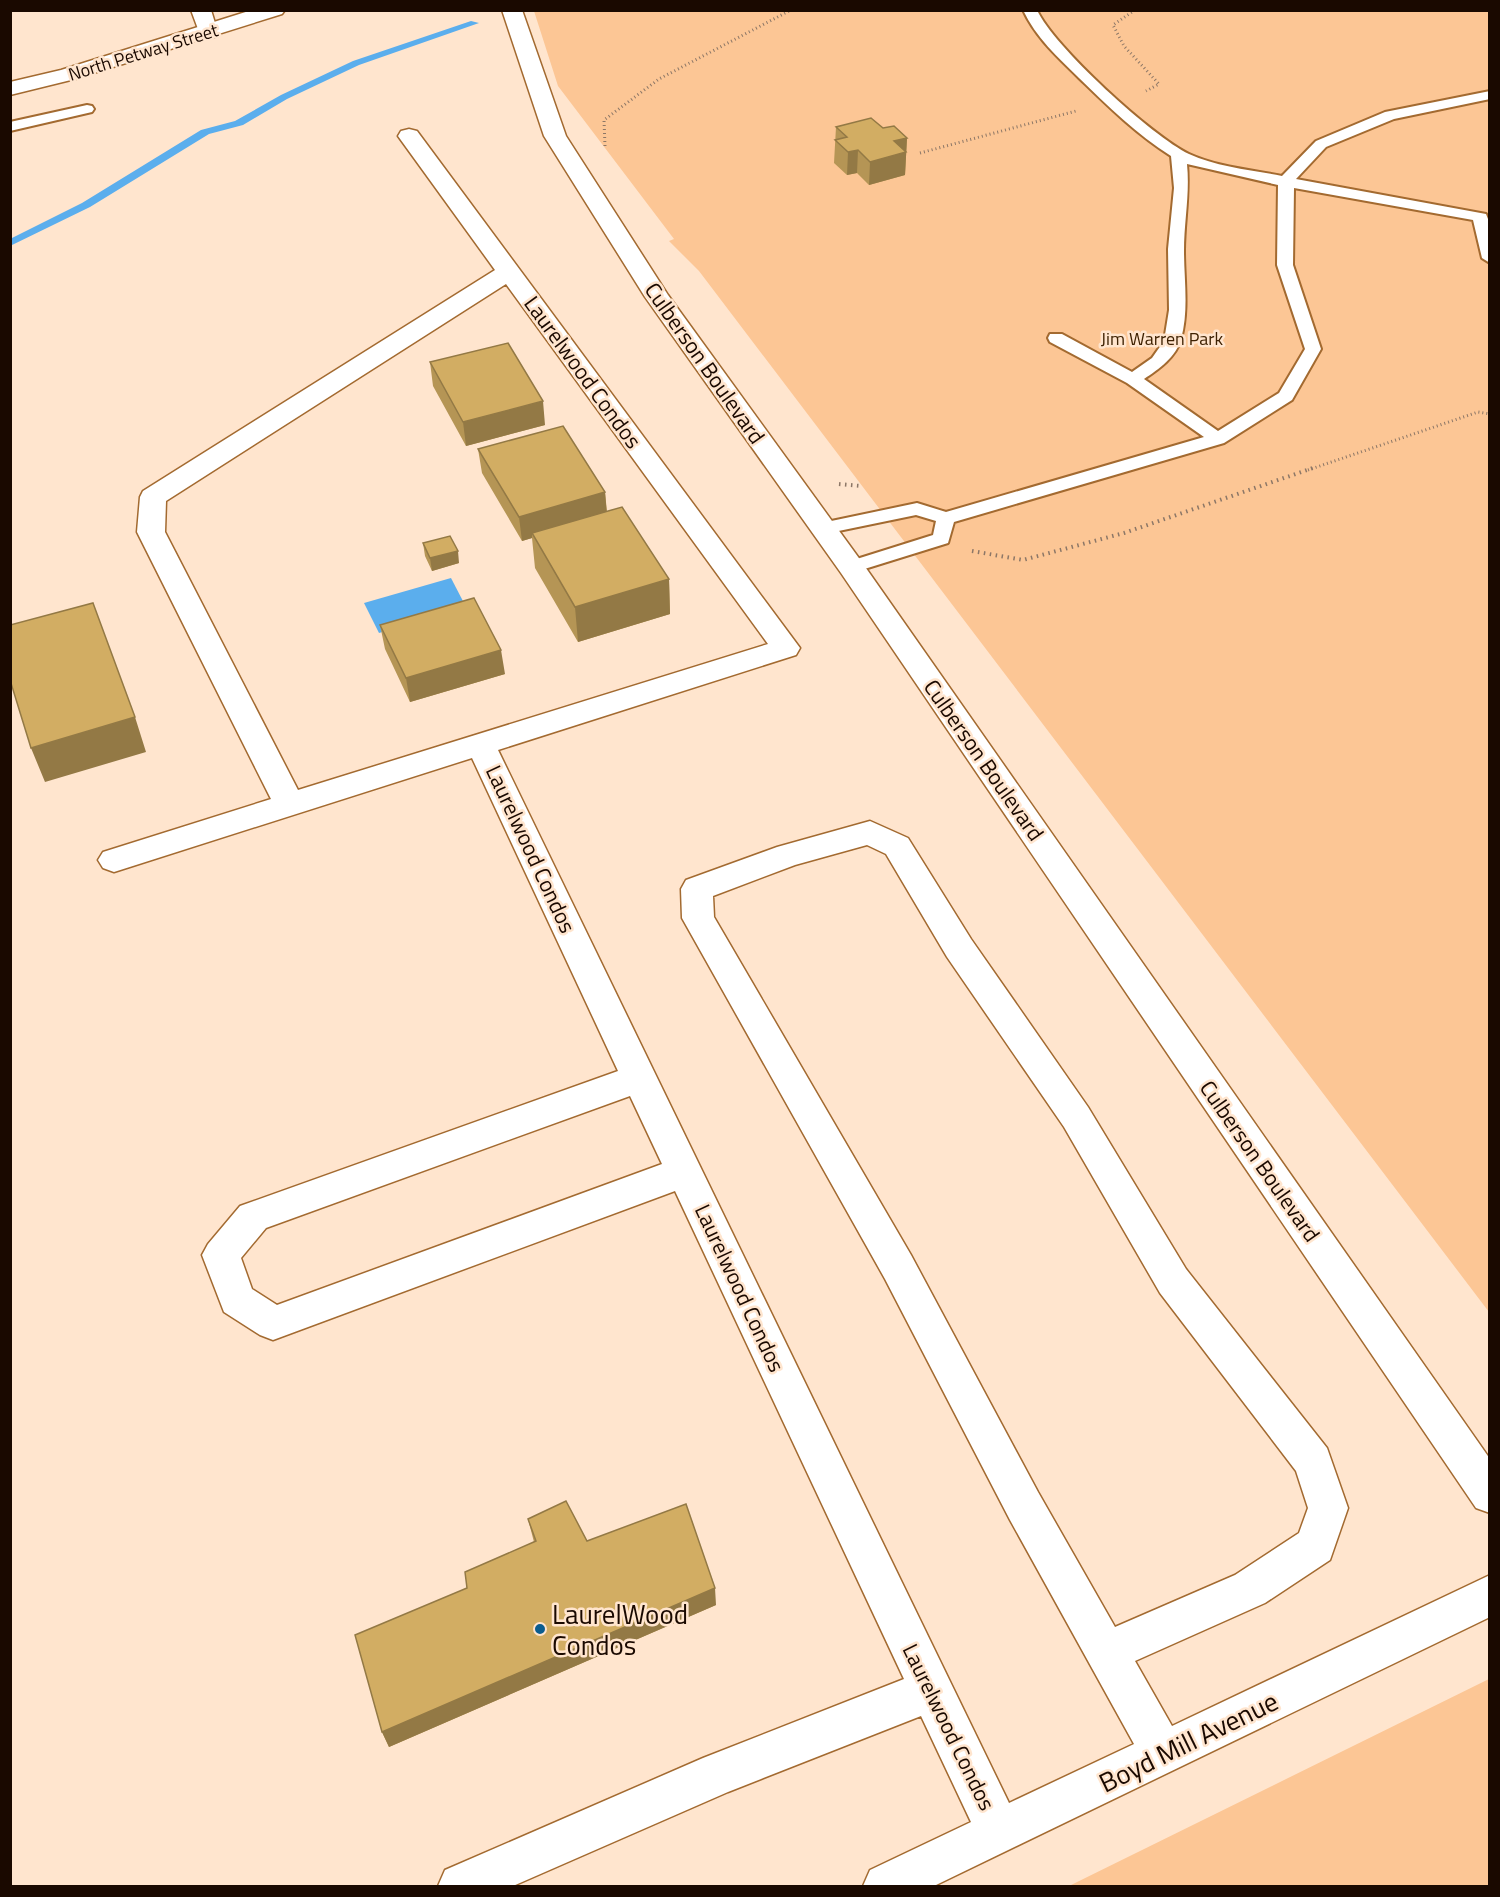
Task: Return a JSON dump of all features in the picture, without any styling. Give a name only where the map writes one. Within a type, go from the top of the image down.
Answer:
[{"type":"street","points":[[201,10],[208,33]]},
{"type":"street","name":"North Petway Street","points":[[10,89],[69,75],[208,33],[274,10]]},
{"type":"street","name":"Culberson Boulevard","points":[[512,10],[555,136],[657,297],[824,528],[1490,1494]]},
{"type":"street","name":"Laurelwood Condos","points":[[114,860],[786,648],[409,136]]},
{"type":"street","name":"Laurelwood Condos","points":[[289,803],[151,532],[153,497],[509,272]]},
{"type":"street","name":"Laurelwood Condos","points":[[480,744],[999,1832]]},
{"type":"street","points":[[1106,1653],[1250,1589],[1315,1546],[1328,1508],[1313,1461],[1173,1281],[1076,1117],[959,948],[897,846],[870,832],[788,855],[697,889],[698,918],[898,1267],[1024,1506],[1106,1653],[1163,1753]]},
{"type":"street","points":[[639,1078],[253,1216],[221,1255],[237,1300],[273,1323],[684,1172]]},
{"type":"street","name":"Boyd Mill Avenue","points":[[886,1887],[1490,1595]]},
{"type":"street","points":[[461,1887],[719,1774],[931,1690]]},
{"type":"lane","points":[[1030,10],[1033,19],[1053,43],[1155,139],[1178,155],[1202,163],[1286,182],[1485,211],[1490,258]]},
{"type":"lane","points":[[824,528],[917,509],[946,518],[1218,439],[1286,396],[1312,349],[1285,265],[1286,182],[1321,144],[1390,116],[1490,95]]},
{"type":"lane","points":[[10,127],[87,109]]},
{"type":"lane","points":[[1133,379],[1158,362],[1172,341],[1177,310],[1176,249],[1182,188],[1178,155]]},
{"type":"lane","points":[[1056,338],[1133,379],[1218,439]]},
{"type":"lane","points":[[851,567],[941,539],[946,518]]},
{"type":"path","points":[[605,154],[604,120],[659,80],[791,10]]},
{"type":"path","points":[[946,518],[958,537],[975,553],[1023,560],[1135,530],[1478,412],[1490,414]]},
{"type":"path","points":[[834,481],[842,486],[871,486]]},
{"type":"green space","name":"Jim Warren Park","points":[[534,11],[1489,11],[1489,1312],[699,271],[669,241],[674,239],[558,86]]},
{"type":"green space","points":[[1489,1679],[1489,1886],[1069,1886]]},
{"type":"water","points":[[451,578],[466,607],[379,633],[364,603]]},
{"type":"building","points":[[871,118],[883,128],[894,126],[907,138],[894,141],[906,152],[870,162],[858,150],[848,152],[835,140],[847,137],[836,127]]},
{"type":"building","points":[[508,343],[543,401],[463,422],[430,362]]},
{"type":"building","points":[[563,426],[605,492],[519,517],[478,449]]},
{"type":"building","points":[[622,507],[669,579],[575,607],[532,533]]},
{"type":"building","points":[[450,536],[458,551],[430,558],[423,543]]},
{"type":"building","points":[[474,598],[501,650],[406,678],[380,625]]},
{"type":"building","points":[[93,603],[135,717],[31,748],[10,680],[10,625]]},
{"type":"building","name":"LaurelWood Condos","points":[[566,1501],[587,1541],[686,1504],[715,1588],[382,1732],[355,1635],[467,1588],[465,1572],[536,1541],[528,1519]]},
{"type":"waterway","points":[[10,243],[86,205],[205,132],[239,123],[284,97],[356,63],[474,23]]},
{"type":"place","name":"LaurelWood Condos","points":[[540,1629]]}]
